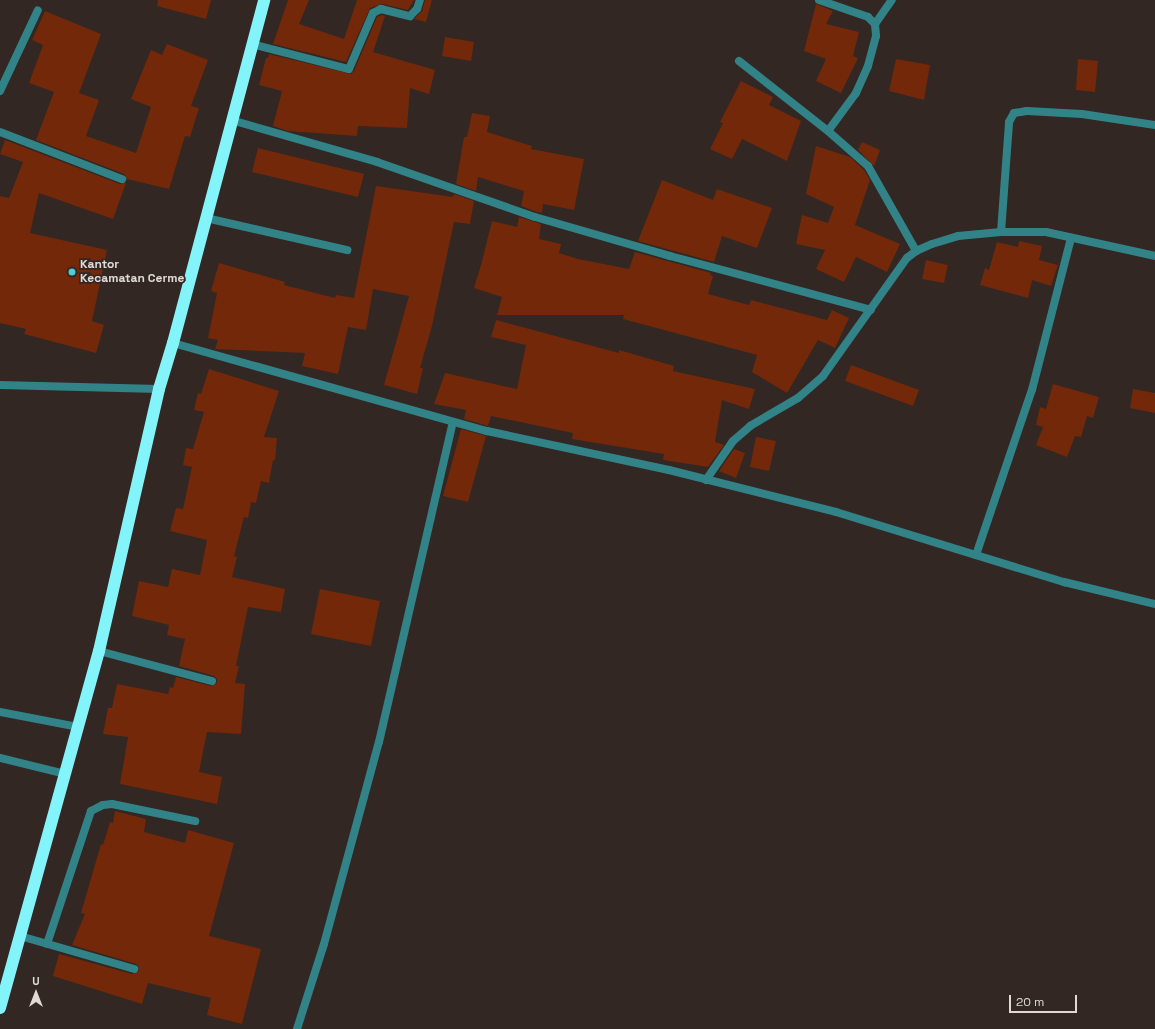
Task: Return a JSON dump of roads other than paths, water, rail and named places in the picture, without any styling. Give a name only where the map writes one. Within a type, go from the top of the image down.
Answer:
[{"type":"highway","points":[[0,1008],[99,651],[159,389],[173,343],[264,0]]},
{"type":"street","points":[[252,44],[350,69],[373,13],[381,9],[410,16],[417,9],[420,0]]},
{"type":"street","points":[[819,0],[868,17],[875,24]]},
{"type":"street","points":[[828,131],[856,93],[868,66],[876,36],[875,24],[892,0]]},
{"type":"street","points":[[0,91],[38,10]]},
{"type":"street","points":[[739,61],[828,131],[868,166],[916,251]]},
{"type":"street","points":[[1001,232],[1009,122],[1014,113],[1027,111],[1082,114],[1155,125]]},
{"type":"street","points":[[231,120],[377,162],[536,217],[670,256],[871,310]]},
{"type":"street","points":[[0,132],[122,179]]},
{"type":"street","points":[[206,218],[347,250]]},
{"type":"street","points":[[706,480],[733,441],[750,426],[798,398],[823,376],[907,258],[916,251],[932,244],[958,236],[1001,232],[1046,232],[1155,256]]},
{"type":"street","points":[[976,555],[1032,390],[1071,238]]},
{"type":"street","points":[[173,343],[488,431],[706,480],[836,512],[1064,582],[1155,604]]},
{"type":"street","points":[[0,385],[159,389]]},
{"type":"street","points":[[297,1029],[324,944],[379,742],[453,422]]},
{"type":"street","points":[[99,651],[212,681]]},
{"type":"street","points":[[0,712],[78,727]]},
{"type":"street","points":[[0,758],[65,774]]},
{"type":"street","points":[[46,944],[91,811],[103,805],[112,804],[195,821]]},
{"type":"street","points":[[20,936],[134,969]]},
{"type":"place","name":"Kantor Kecamatan Cerme","points":[[72,272]]}]
